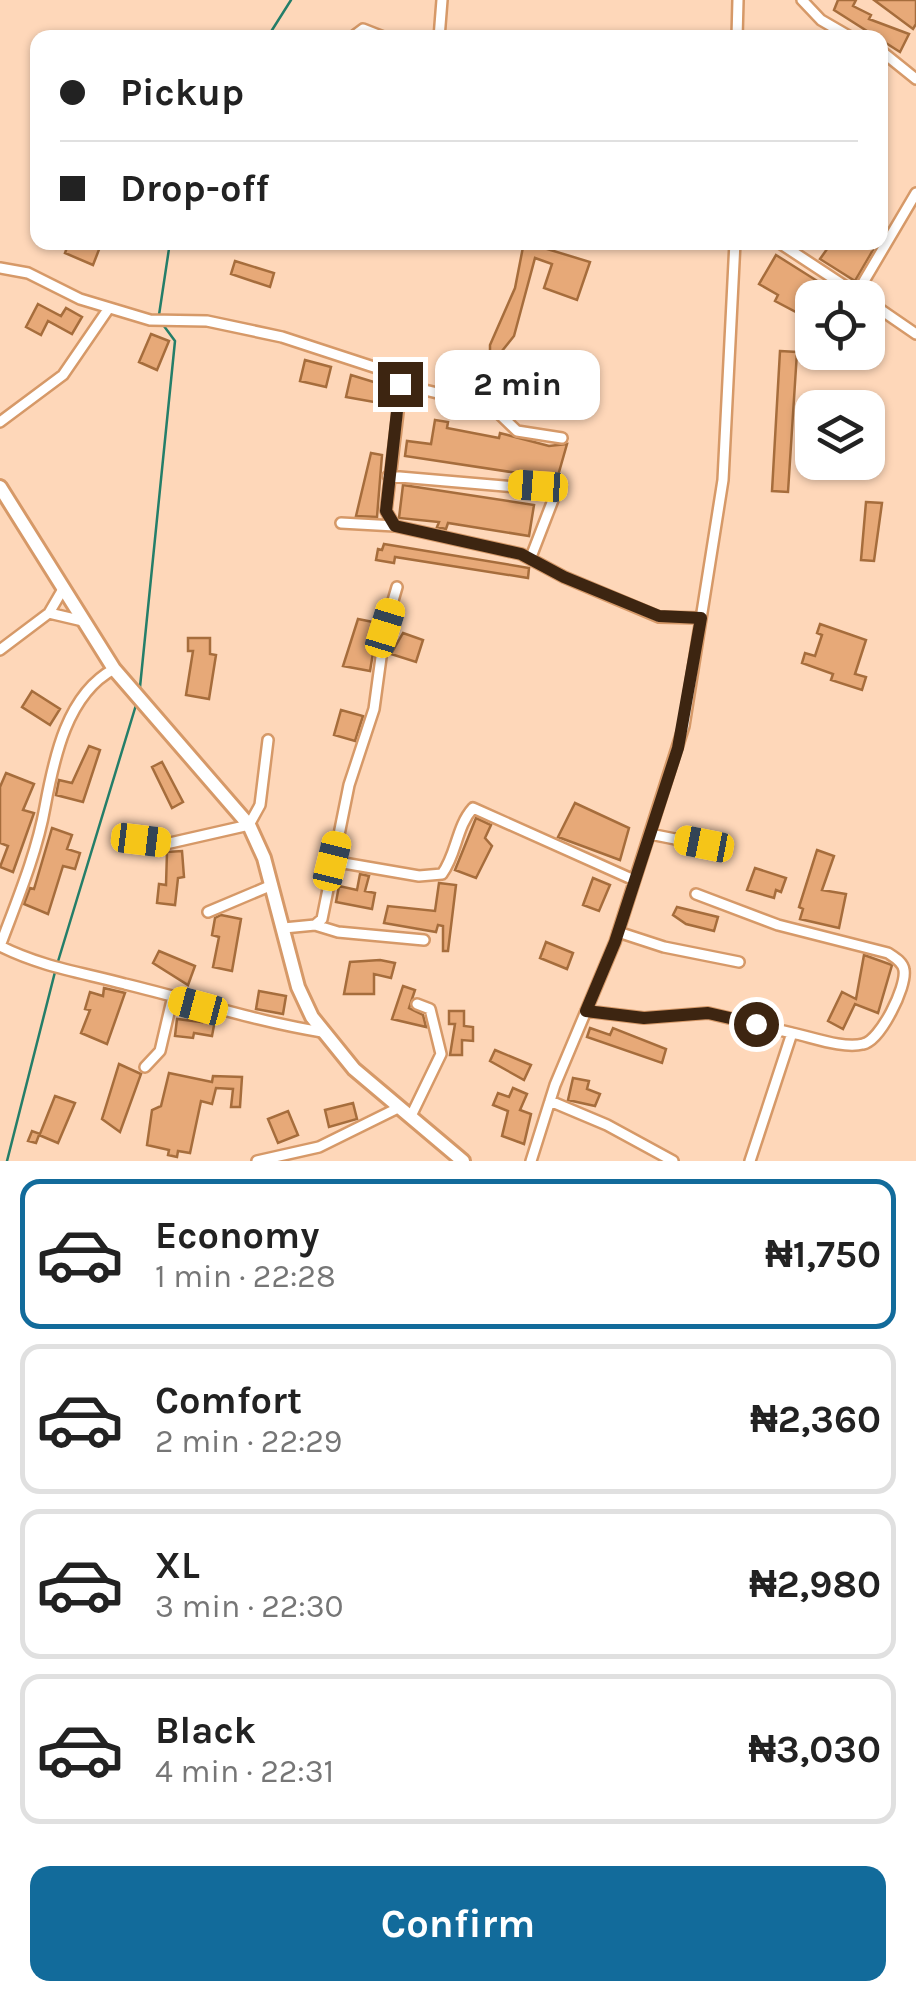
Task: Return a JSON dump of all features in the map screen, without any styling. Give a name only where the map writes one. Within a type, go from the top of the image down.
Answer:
[{"type":"main road","points":[[0,486],[114,669],[248,825],[272,885],[298,987],[322,1032],[354,1068],[463,1161]]},
{"type":"street","points":[[440,30],[442,0]]},
{"type":"street","points":[[738,0],[738,30]]},
{"type":"street","points":[[802,0],[839,30]]},
{"type":"street","points":[[888,56],[916,79]]},
{"type":"street","points":[[888,248],[916,193]]},
{"type":"street","points":[[530,1161],[618,932],[684,726],[724,480],[734,250]]},
{"type":"street","points":[[790,250],[837,280]]},
{"type":"street","points":[[872,280],[887,250]]},
{"type":"street","points":[[0,268],[28,273],[67,294],[150,320],[207,321],[282,337],[389,372],[400,384],[491,406],[516,431],[562,438]]},
{"type":"street","points":[[0,422],[63,375],[109,308]]},
{"type":"street","points":[[885,312],[916,334]]},
{"type":"street","points":[[491,406],[514,361]]},
{"type":"street","points":[[395,526],[386,511],[400,384]]},
{"type":"street","points":[[388,476],[551,490],[552,500],[530,557]]},
{"type":"street","points":[[341,523],[395,526],[530,557],[564,577],[659,616],[701,618]]},
{"type":"street","points":[[315,925],[322,919],[349,785],[374,709],[385,628],[397,587]]},
{"type":"street","points":[[0,650],[49,613],[63,590]]},
{"type":"street","points":[[49,613],[84,621]]},
{"type":"street","points":[[114,669],[92,680],[55,757],[46,781],[45,808],[0,946],[49,968],[129,984],[172,1000],[322,1032]]},
{"type":"street","points":[[141,840],[170,843],[248,825],[260,805],[268,740]]},
{"type":"street","points":[[332,861],[419,876],[442,874],[453,860],[463,820],[473,808],[634,880]]},
{"type":"street","points":[[650,834],[704,844]]},
{"type":"street","points":[[208,912],[272,885]]},
{"type":"street","points":[[586,1011],[644,1018],[708,1013],[862,1045],[877,1037],[902,983],[904,970],[900,961],[888,953],[778,925],[696,894]]},
{"type":"street","points":[[284,928],[315,925],[338,932],[424,940]]},
{"type":"street","points":[[618,932],[664,947],[739,962]]},
{"type":"street","points":[[145,1067],[160,1051],[172,1000]]},
{"type":"street","points":[[256,1161],[291,1158],[406,1112],[442,1054],[430,1009],[417,1004]]},
{"type":"street","points":[[750,1161],[792,1032]]},
{"type":"street","points":[[550,1101],[607,1124],[672,1161]]},
{"type":"building","points":[[838,0],[856,0],[853,6],[871,15],[869,19],[909,34],[900,52],[888,44],[888,30],[865,30],[834,10]]},
{"type":"building","points":[[874,0],[916,0],[913,29]]},
{"type":"building","points":[[66,250],[99,250],[93,265],[65,253]]},
{"type":"building","points":[[522,250],[550,250],[590,262],[577,300],[544,288],[552,264],[535,258],[514,336],[498,356],[490,352],[490,345],[515,288]]},
{"type":"building","points":[[826,250],[873,250],[853,280],[820,259]]},
{"type":"building","points":[[776,255],[816,280],[795,280],[795,311],[775,301],[778,295],[759,284]]},
{"type":"building","points":[[235,261],[274,273],[270,287],[231,274]]},
{"type":"building","points":[[38,304],[61,316],[66,308],[82,317],[72,334],[48,321],[41,335],[26,327]]},
{"type":"building","points":[[151,334],[169,341],[157,370],[139,362]]},
{"type":"building","points":[[780,351],[795,352],[788,492],[772,491]]},
{"type":"building","points":[[305,360],[331,367],[326,387],[300,381]]},
{"type":"building","points":[[351,375],[390,387],[391,405],[346,397]]},
{"type":"building","points":[[435,420],[448,422],[447,428],[499,438],[500,433],[549,446],[567,444],[557,479],[405,456],[407,441],[431,444]]},
{"type":"building","points":[[371,453],[382,455],[377,517],[356,516]]},
{"type":"building","points":[[403,485],[534,505],[529,536],[448,523],[446,529],[437,527],[439,522],[399,518]]},
{"type":"building","points":[[866,502],[882,503],[874,561],[861,560]]},
{"type":"building","points":[[384,544],[529,568],[528,578],[395,557],[394,563],[376,560],[378,549],[382,550]]},
{"type":"building","points":[[358,619],[378,623],[370,671],[343,666]]},
{"type":"building","points":[[820,624],[866,640],[855,674],[866,677],[862,690],[831,680],[833,674],[802,663],[805,653],[815,656],[822,635],[817,633]]},
{"type":"building","points":[[403,633],[423,640],[416,662],[391,654]]},
{"type":"building","points":[[188,638],[210,638],[210,654],[216,655],[209,699],[186,695],[193,651],[188,651]]},
{"type":"building","points":[[32,691],[60,709],[50,725],[22,707]]},
{"type":"building","points":[[341,710],[363,716],[355,741],[334,735]]},
{"type":"building","points":[[89,746],[100,750],[83,802],[56,795],[59,780],[72,783]]},
{"type":"building","points":[[162,762],[183,802],[172,808],[152,767]]},
{"type":"building","points":[[6,773],[34,784],[23,810],[34,813],[13,872],[0,867],[8,846],[0,843],[0,787]]},
{"type":"building","points":[[575,803],[629,828],[620,860],[558,837]]},
{"type":"building","points":[[476,818],[491,825],[485,838],[492,846],[476,878],[455,870]]},
{"type":"building","points":[[52,828],[72,835],[67,849],[80,853],[75,869],[63,866],[48,914],[24,904],[30,888],[34,889]]},
{"type":"building","points":[[817,850],[834,856],[822,890],[846,894],[839,928],[800,919],[803,909],[799,907]]},
{"type":"building","points":[[182,851],[184,877],[178,878],[175,905],[157,903],[159,884],[166,885],[167,852]]},
{"type":"building","points":[[755,868],[786,878],[774,898],[747,890]]},
{"type":"building","points":[[360,874],[369,876],[365,891],[375,893],[372,909],[336,902],[339,886],[357,890]]},
{"type":"building","points":[[593,878],[610,885],[599,911],[583,905]]},
{"type":"building","points":[[439,883],[456,885],[448,951],[443,951],[443,926],[438,925],[436,932],[384,923],[388,906],[435,911]]},
{"type":"building","points":[[677,907],[718,917],[714,931],[686,924],[673,915]]},
{"type":"building","points":[[221,915],[241,919],[232,971],[213,967],[219,937],[212,935],[215,918]]},
{"type":"building","points":[[546,942],[573,953],[567,969],[540,958]]},
{"type":"building","points":[[159,951],[195,966],[188,985],[153,963]]},
{"type":"building","points":[[864,955],[892,965],[878,1013],[855,1004],[843,1029],[828,1021],[842,992],[856,999]]},
{"type":"building","points":[[350,962],[395,963],[391,978],[374,974],[374,994],[344,994]]},
{"type":"building","points":[[403,986],[415,990],[409,1008],[423,1015],[426,1027],[392,1019]]},
{"type":"building","points":[[104,988],[125,993],[107,1044],[81,1033],[90,1010],[85,1009],[90,992],[103,996]]},
{"type":"building","points":[[259,991],[286,996],[283,1014],[256,1009]]},
{"type":"building","points":[[449,1011],[464,1011],[464,1026],[473,1027],[473,1041],[462,1040],[462,1055],[450,1055],[455,1024],[449,1024]]},
{"type":"building","points":[[203,1017],[215,1020],[212,1036],[175,1036],[177,1019],[202,1022]]},
{"type":"building","points":[[590,1028],[610,1035],[613,1028],[666,1049],[662,1063],[587,1037]]},
{"type":"building","points":[[495,1050],[531,1065],[524,1080],[490,1061]]},
{"type":"building","points":[[119,1064],[141,1074],[120,1132],[102,1119]]},
{"type":"building","points":[[169,1073],[212,1082],[213,1076],[242,1077],[240,1107],[231,1107],[233,1089],[216,1088],[212,1104],[201,1101],[190,1153],[178,1151],[177,1157],[168,1155],[169,1150],[147,1145],[152,1110],[161,1106]]},
{"type":"building","points":[[573,1078],[589,1081],[587,1089],[600,1094],[595,1106],[568,1100]]},
{"type":"building","points":[[513,1088],[527,1094],[520,1110],[531,1114],[524,1144],[502,1136],[508,1111],[493,1105],[498,1093],[509,1097]]},
{"type":"building","points":[[55,1096],[75,1103],[58,1143],[39,1135],[36,1143],[28,1141],[32,1131],[40,1134]]},
{"type":"building","points":[[353,1103],[357,1119],[329,1127],[325,1110]]},
{"type":"building","points":[[288,1111],[298,1135],[278,1143],[268,1119]]},
{"type":"waterway","points":[[272,30],[291,0]]},
{"type":"waterway","points":[[159,315],[169,250]]},
{"type":"waterway","points":[[140,687],[175,341],[161,322]]},
{"type":"waterway","points":[[7,1161],[56,968],[136,705]]},
{"type":"route","points":[[400,384],[386,511],[395,526],[530,557],[564,577],[666,619],[701,618],[678,748],[615,942],[586,1011],[644,1018],[708,1013],[756,1024]]}]
